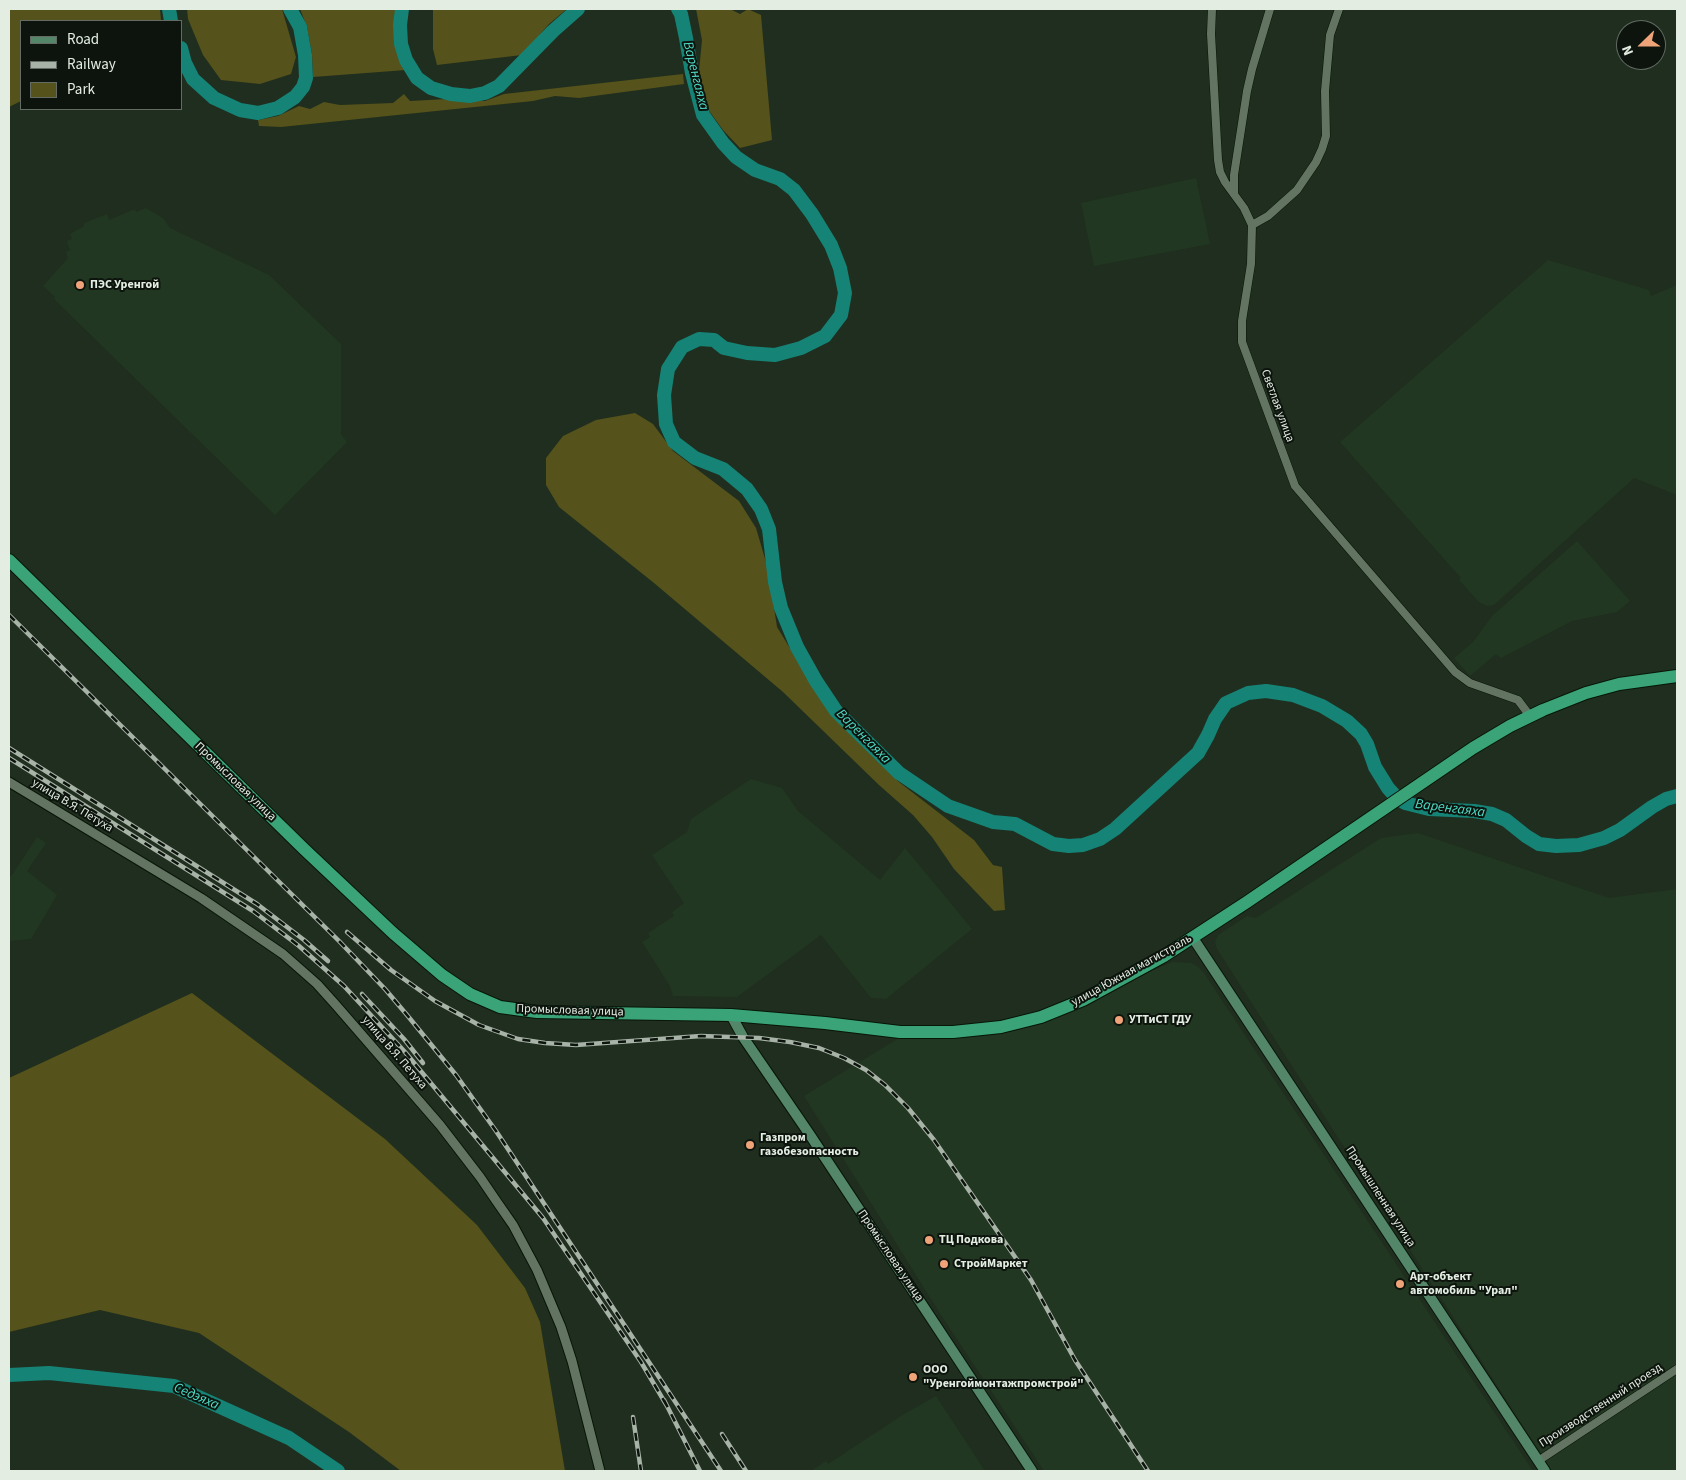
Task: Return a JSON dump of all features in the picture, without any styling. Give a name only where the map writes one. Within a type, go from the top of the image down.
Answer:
[{"type":"highway","name":"Промысловая улица","points":[[9,560],[335,879],[381,922],[456,985],[485,1001],[500,1007],[518,1010],[554,1013],[731,1015]]},
{"type":"highway","points":[[1530,716],[1572,698],[1602,688],[1677,676]]},
{"type":"highway","name":"улица Южная магистраль","points":[[731,1015],[900,1032],[954,1032],[1001,1027],[1041,1017],[1083,1000],[1193,938],[1489,738],[1530,716]]},
{"type":"main road","name":"Промышленная улица","points":[[1193,938],[1545,1471]]},
{"type":"main road","name":"Промысловая улица","points":[[731,1015],[743,1037],[831,1166],[1032,1471]]},
{"type":"street","points":[[1212,9],[1212,51],[1220,172],[1244,208],[1252,224],[1268,216],[1297,190],[1312,169],[1322,149],[1326,136],[1325,91],[1330,35],[1339,9]]},
{"type":"street","points":[[1234,193],[1234,175],[1249,84],[1270,9]]},
{"type":"street","name":"Светлая улица","points":[[1252,224],[1251,264],[1242,321],[1242,342],[1294,486],[1454,672],[1470,683],[1518,700],[1530,716]]},
{"type":"street","name":"улица В.Я. Петуха","points":[[9,782],[201,898],[283,954],[317,984],[352,1023],[465,1156],[525,1247],[549,1297],[564,1335],[581,1391],[600,1471]]},
{"type":"street","name":"Производственный проезд","points":[[1538,1461],[1677,1369]]},
{"type":"shaded area","points":[[1196,178],[1210,244],[1094,266],[1081,203]]},
{"type":"shaded area","points":[[146,208],[163,218],[170,228],[269,275],[341,344],[341,434],[347,442],[275,515],[54,299],[55,297],[43,286],[68,258],[66,252],[70,250],[67,241],[72,239],[70,234],[84,226],[84,223],[107,214],[109,220],[135,209],[136,212]]},
{"type":"shaded area","points":[[1548,260],[1649,290],[1651,296],[1677,285],[1677,495],[1634,478],[1494,605],[1487,606],[1479,602],[1459,580],[1461,578],[1340,442]]},
{"type":"shaded area","points":[[1577,541],[1630,601],[1617,612],[1572,621],[1501,658],[1496,654],[1470,676],[1454,658],[1473,642],[1492,616]]},
{"type":"shaded area","points":[[751,779],[782,788],[798,811],[880,880],[905,848],[972,929],[886,999],[871,998],[821,935],[737,997],[673,996],[670,986],[642,942],[650,937],[648,933],[674,916],[672,912],[684,903],[652,855],[687,832],[691,819]]},
{"type":"shaded area","points":[[1418,833],[1609,898],[1677,889],[1677,1471],[1552,1471],[1217,949],[1215,942],[1218,935],[1247,916],[1256,918],[1381,838]]},
{"type":"shaded area","points":[[37,837],[46,843],[27,871],[57,895],[31,939],[9,941],[9,877]]},
{"type":"shaded area","points":[[1173,962],[1191,963],[1204,973],[1533,1471],[1044,1471],[941,1315],[804,1096],[899,1038],[945,1039],[996,1034],[1094,1001],[1153,970]]},
{"type":"shaded area","points":[[936,1396],[985,1471],[811,1471],[826,1461],[828,1464],[904,1414]]},
{"type":"green space","points":[[9,9],[160,9],[161,20],[20,20],[20,102],[9,107]]},
{"type":"green space","points":[[187,9],[282,9],[296,57],[291,74],[260,84],[221,80],[203,55],[188,19]]},
{"type":"green space","points":[[300,9],[397,9],[395,26],[398,52],[406,70],[313,77],[312,54],[307,27]]},
{"type":"green space","points":[[433,9],[567,9],[549,24],[522,55],[437,65],[433,49]]},
{"type":"green space","points":[[696,9],[730,9],[740,14],[748,9],[761,15],[772,140],[740,148],[723,130],[707,108],[699,71],[702,40]]},
{"type":"green space","points":[[683,74],[684,84],[579,98],[555,96],[533,101],[281,127],[259,126],[258,120],[278,116],[299,106],[310,109],[324,102],[340,105],[393,103],[404,94],[410,101],[447,99],[485,101],[504,94]]},
{"type":"green space","points":[[635,413],[653,424],[673,451],[739,501],[756,528],[768,569],[777,627],[828,710],[899,782],[974,840],[993,865],[1002,867],[1005,910],[994,911],[954,869],[932,837],[913,815],[879,785],[783,692],[654,583],[559,507],[546,485],[546,458],[563,436],[596,420]]},
{"type":"green space","points":[[192,993],[385,1139],[477,1225],[525,1288],[540,1322],[565,1471],[401,1471],[349,1432],[199,1333],[100,1310],[9,1332],[9,1078]]},
{"type":"waterway","name":"Варенгаяха","points":[[169,9],[171,20]]},
{"type":"waterway","name":"Варенгаяха","points":[[182,52],[193,79],[214,98],[240,110],[258,113],[278,108],[295,97],[303,87],[306,78],[305,55],[300,27],[290,9]]},
{"type":"waterway","name":"Варенгаяха","points":[[402,9],[400,25],[401,44],[406,60],[417,78],[431,88],[451,94],[470,96],[485,93],[499,86],[553,31],[578,9]]},
{"type":"waterway","name":"Варенгаяха","points":[[678,9],[681,14],[692,73],[703,115],[723,143],[736,157],[755,170],[780,179],[794,190],[812,214],[831,245],[840,268],[845,293],[841,315],[825,336],[801,348],[775,355],[747,353],[724,348],[714,340],[699,339],[682,347],[668,369],[664,395],[666,424],[674,442],[695,458],[723,469],[747,489],[761,509],[769,529],[775,582],[781,608],[797,647],[836,711],[899,773],[948,806],[993,822],[1015,824],[1053,844],[1083,845],[1100,839],[1115,829],[1198,753],[1215,719],[1226,703],[1248,693],[1266,691],[1293,695],[1322,706],[1347,721],[1361,734],[1367,744],[1375,767],[1388,788],[1405,803],[1429,809],[1474,811],[1492,814],[1506,820],[1539,844],[1556,846],[1579,845],[1604,838],[1620,830],[1652,807],[1666,799],[1677,796]]},
{"type":"waterway","name":"Седэяха","points":[[9,1375],[49,1373],[174,1386],[289,1438],[338,1471]]},
{"type":"railway","points":[[9,615],[339,941],[407,1015],[456,1075],[496,1131],[721,1471]]},
{"type":"railway","points":[[9,748],[257,904],[328,961]]},
{"type":"railway","points":[[9,758],[253,911],[299,946],[344,986],[405,1052],[543,1218],[641,1362],[667,1406]]},
{"type":"railway","points":[[347,932],[391,970],[435,1001],[479,1025],[518,1039],[576,1045],[701,1036],[759,1038],[819,1048],[844,1058],[866,1070],[885,1085],[908,1108],[934,1140],[1031,1280],[1075,1360],[1148,1471]]},
{"type":"railway","points":[[362,994],[404,1039],[423,1063]]},
{"type":"railway","points":[[664,1400],[700,1471]]},
{"type":"railway","points":[[633,1417],[641,1471]]},
{"type":"railway","points":[[722,1434],[746,1471]]},
{"type":"place","name":"ПЭС Уренгой","points":[[80,285]]},
{"type":"place","name":"УТТиСТ ГДУ","points":[[1119,1020]]},
{"type":"place","name":"Газпром газобезопасность","points":[[750,1145]]},
{"type":"place","name":"ТЦ Подкова","points":[[929,1240]]},
{"type":"place","name":"СтройМаркет","points":[[944,1264]]},
{"type":"place","name":"Арт-объект автомобиль \"Урал\"","points":[[1400,1284]]},
{"type":"place","name":"ООО \"Уренгоймонтажпромстрой\"","points":[[913,1377]]}]
